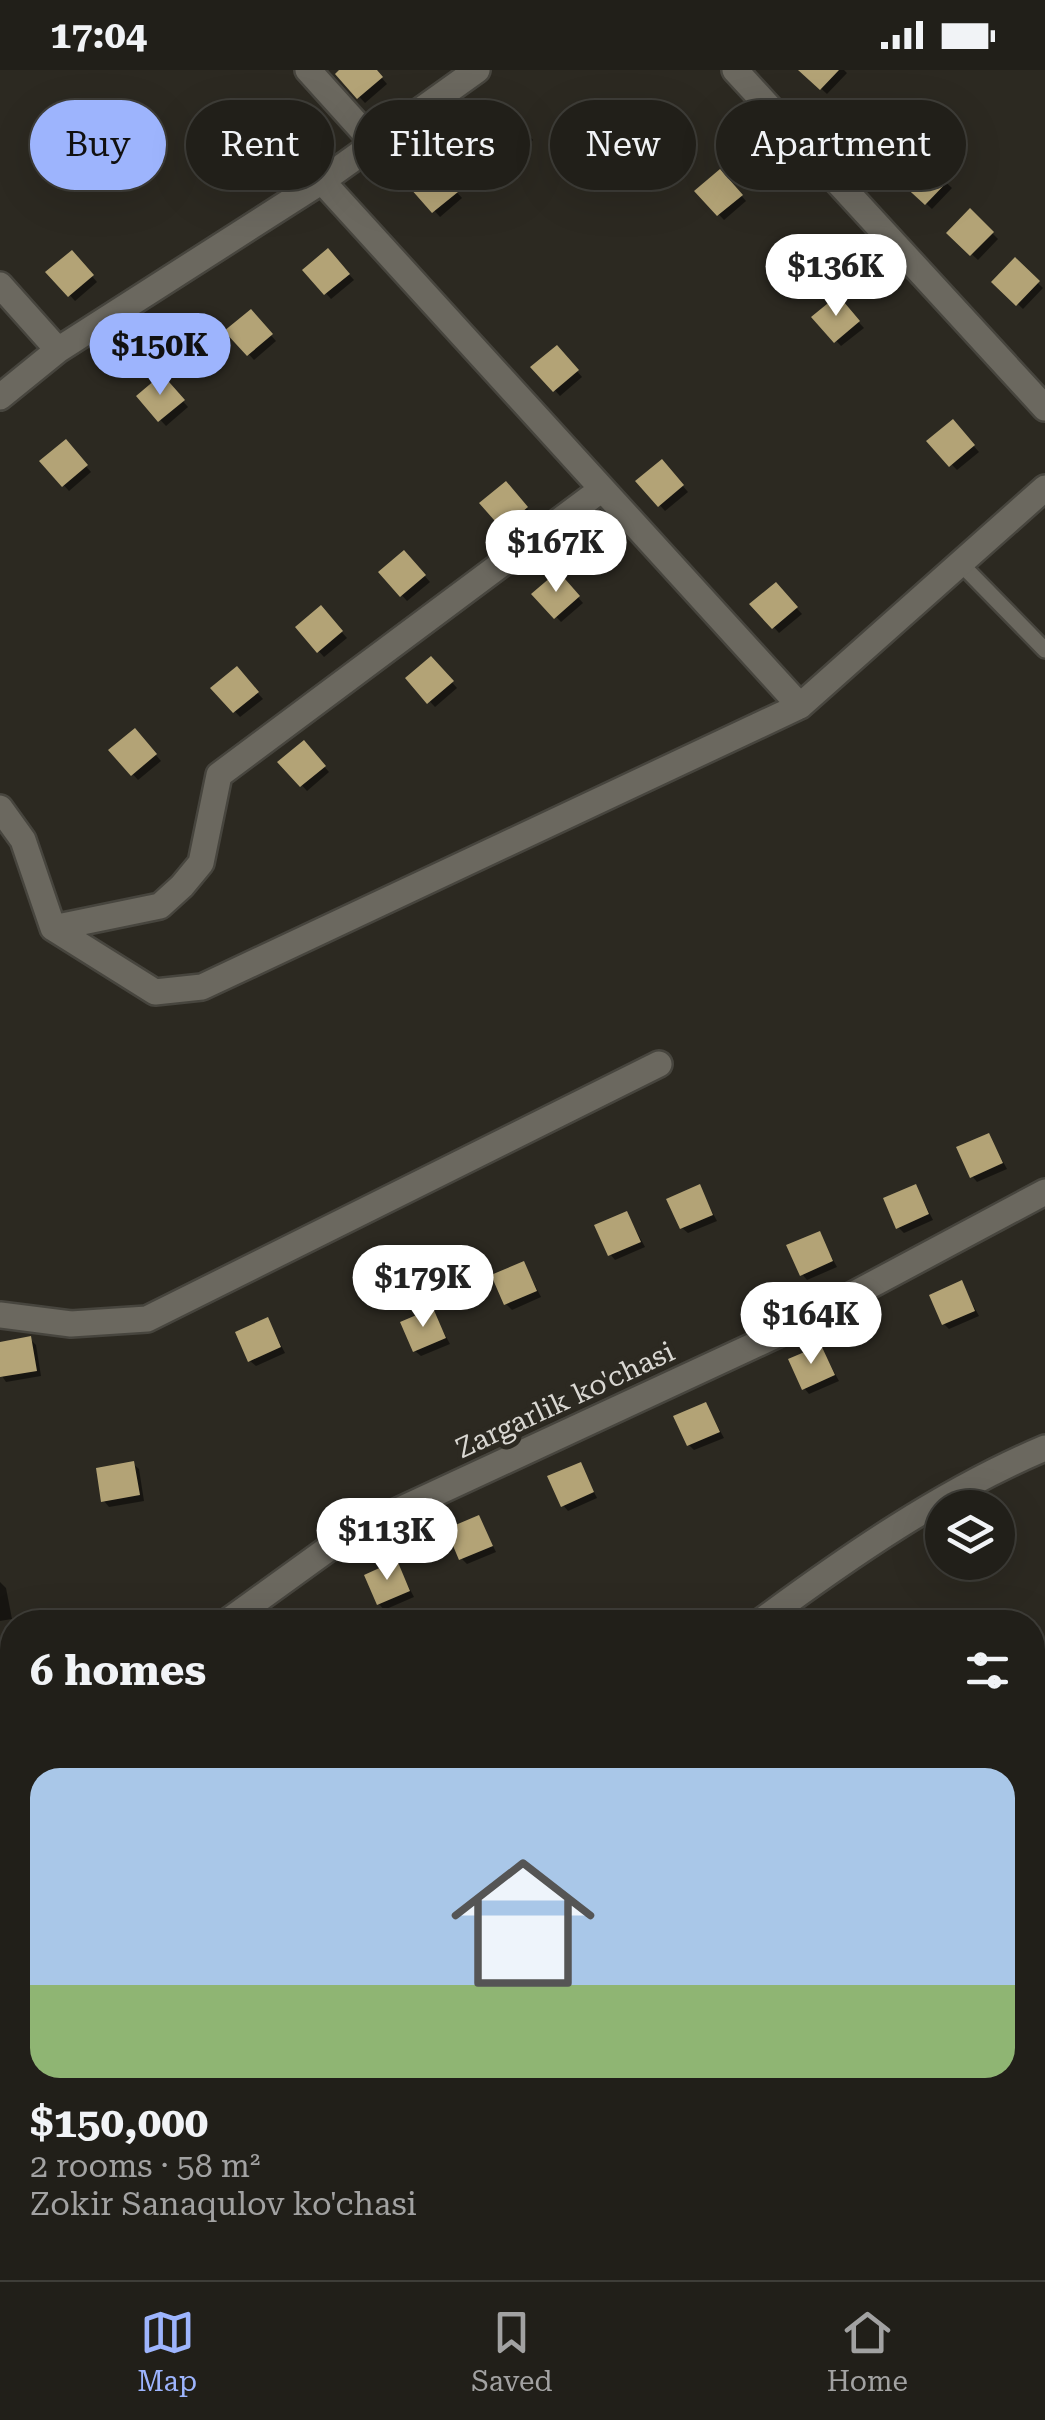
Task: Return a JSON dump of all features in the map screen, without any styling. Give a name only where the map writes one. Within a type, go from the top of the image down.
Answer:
[{"type":"street","points":[[308,70],[354,122]]},
{"type":"street","points":[[433,100],[476,70]]},
{"type":"street","points":[[735,70],[1045,408]]},
{"type":"street","points":[[334,171],[354,156]]},
{"type":"street","points":[[0,397],[58,350],[306,190]]},
{"type":"street","points":[[331,190],[800,706]]},
{"type":"street","points":[[0,285],[58,350]]},
{"type":"street","points":[[0,808],[23,840],[54,928],[155,992],[202,986],[800,706],[1045,488]]},
{"type":"street","points":[[54,928],[160,906],[201,863],[219,775],[602,490]]},
{"type":"street","points":[[0,1314],[71,1324],[147,1319],[659,1064]]},
{"type":"street","name":"Zargarlik ko'chasi","points":[[244,1610],[350,1533],[784,1331],[1045,1192]]},
{"type":"street","points":[[776,1610],[823,1576],[994,1470],[1045,1448]]},
{"type":"lane","points":[[962,565],[1045,650]]},
{"type":"building","points":[[339,70],[377,70],[383,77],[357,99],[335,74]]},
{"type":"building","points":[[798,70],[839,70],[820,90]]},
{"type":"building","points":[[716,172],[716,190],[739,190],[743,195],[717,216],[696,189]]},
{"type":"building","points":[[412,190],[456,190],[458,192],[432,213]]},
{"type":"building","points":[[909,190],[939,190],[925,205]]},
{"type":"building","points":[[970,208],[994,232],[970,256],[946,233]]},
{"type":"building","points":[[328,248],[350,274],[324,295],[302,270]]},
{"type":"building","points":[[72,250],[94,275],[68,297],[45,272]]},
{"type":"building","points":[[1015,257],[1040,281],[1016,306],[991,282]]},
{"type":"building","points":[[838,295],[860,321],[834,343],[811,317]]},
{"type":"building","points":[[251,309],[273,334],[247,356],[224,331]]},
{"type":"building","points":[[557,345],[579,370],[553,392],[530,367]]},
{"type":"building","points":[[162,374],[185,400],[158,422],[136,396]]},
{"type":"building","points":[[953,419],[975,445],[949,467],[926,441]]},
{"type":"building","points":[[66,439],[88,465],[62,487],[39,461]]},
{"type":"building","points":[[662,459],[684,485],[658,507],[635,481]]},
{"type":"building","points":[[506,481],[528,507],[502,529],[479,503]]},
{"type":"building","points":[[404,550],[426,575],[400,597],[378,572]]},
{"type":"building","points":[[558,571],[580,596],[554,619],[531,594]]},
{"type":"building","points":[[776,582],[798,607],[772,629],[749,604]]},
{"type":"building","points":[[321,605],[343,631],[317,653],[295,627]]},
{"type":"building","points":[[431,656],[454,681],[427,704],[405,678]]},
{"type":"building","points":[[237,666],[259,692],[233,713],[210,688]]},
{"type":"building","points":[[135,728],[157,754],[131,776],[108,750]]},
{"type":"building","points":[[304,740],[326,766],[300,787],[277,762]]},
{"type":"building","points":[[989,1133],[1003,1163],[970,1178],[956,1147]]},
{"type":"building","points":[[700,1184],[713,1215],[680,1229],[666,1199]]},
{"type":"building","points":[[916,1184],[929,1214],[896,1229],[883,1198]]},
{"type":"building","points":[[627,1211],[641,1242],[608,1256],[594,1225]]},
{"type":"building","points":[[820,1231],[833,1261],[800,1276],[786,1245]]},
{"type":"building","points":[[524,1261],[537,1291],[504,1305],[491,1275]]},
{"type":"building","points":[[962,1280],[975,1311],[942,1325],[929,1295]]},
{"type":"building","points":[[433,1308],[446,1338],[413,1352],[400,1322]]},
{"type":"building","points":[[268,1317],[281,1347],[248,1362],[235,1332]]},
{"type":"building","points":[[31,1336],[37,1371],[0,1377],[0,1342]]},
{"type":"building","points":[[821,1345],[835,1375],[802,1390],[788,1359]]},
{"type":"building","points":[[706,1402],[720,1432],[687,1446],[673,1416]]},
{"type":"building","points":[[134,1461],[140,1495],[101,1502],[96,1468]]},
{"type":"building","points":[[581,1462],[594,1492],[561,1507],[547,1476]]},
{"type":"building","points":[[479,1515],[493,1546],[459,1560],[446,1529]]},
{"type":"building","points":[[397,1560],[410,1591],[377,1605],[364,1575]]}]
